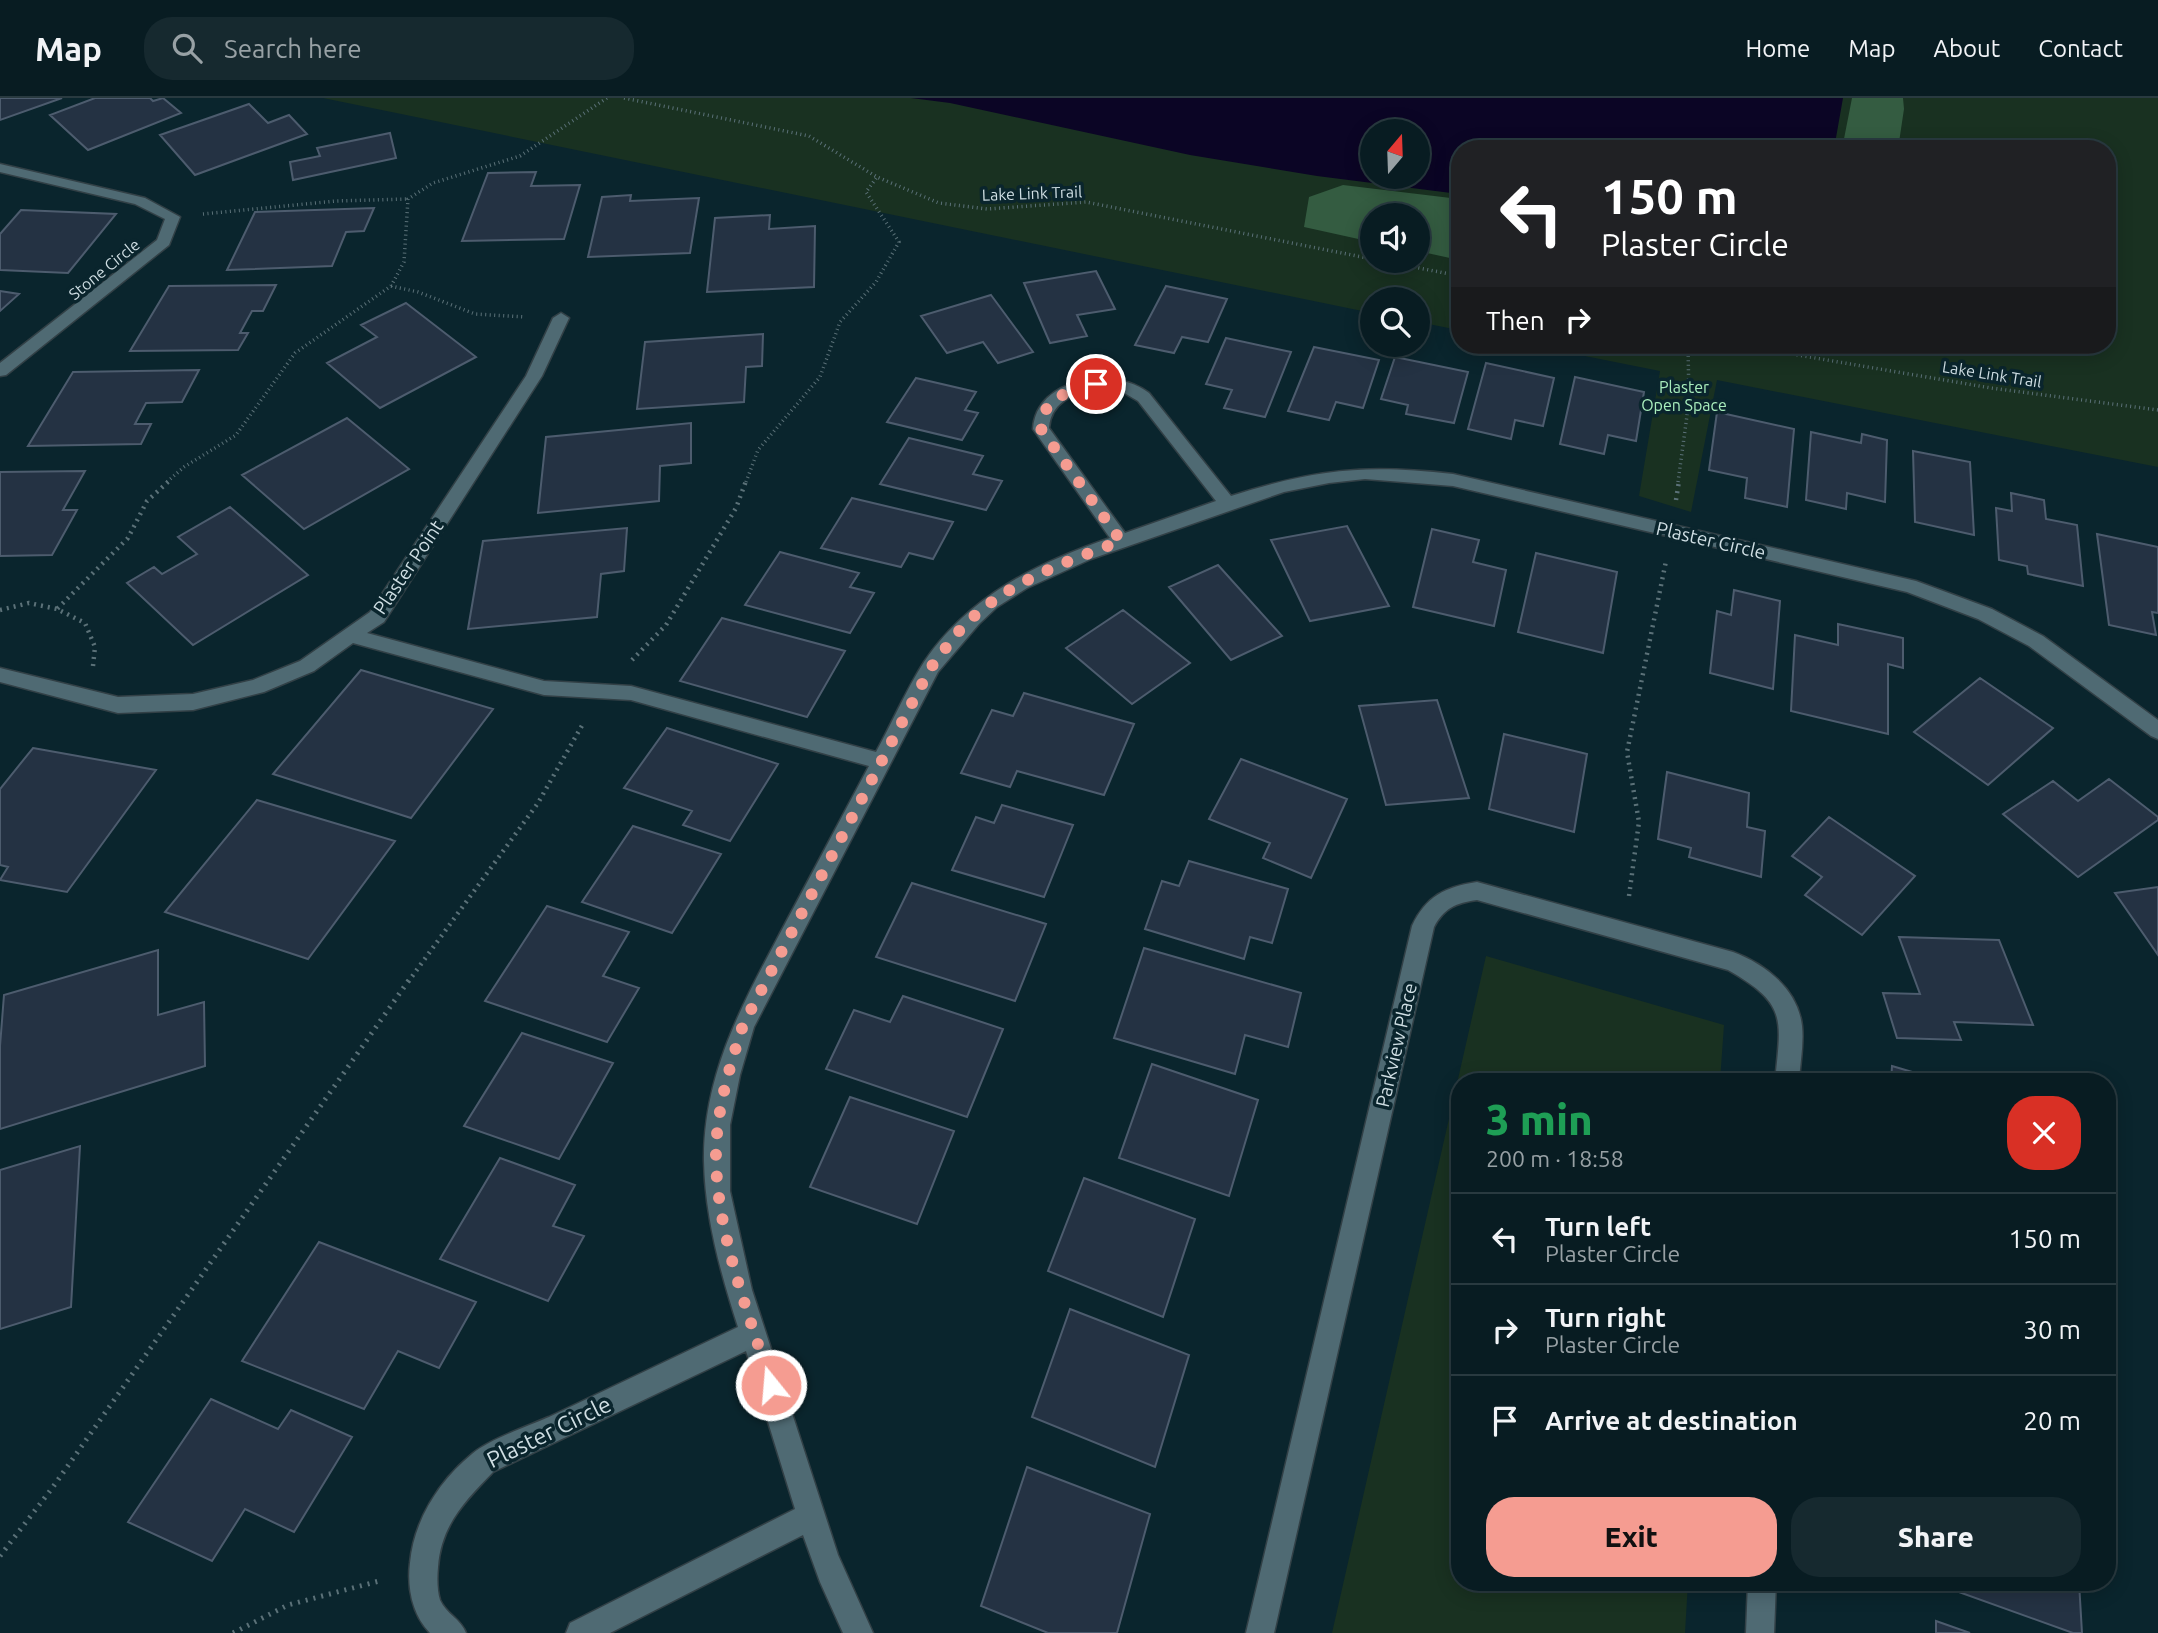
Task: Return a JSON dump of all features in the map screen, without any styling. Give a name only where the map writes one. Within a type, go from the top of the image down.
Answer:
[{"type":"street","points":[[0,168],[141,201],[173,217]]},
{"type":"street","name":"Stone Circle","points":[[0,371],[164,242],[173,217]]},
{"type":"street","name":"Plaster Point","points":[[0,675],[118,705],[193,702],[257,687],[307,666],[377,617],[534,376],[561,318]]},
{"type":"street","points":[[1121,541],[1041,429],[1041,421],[1050,405],[1063,393],[1076,388],[1106,384],[1140,393],[1228,504]]},
{"type":"street","name":"Plaster Circle","points":[[859,1633],[843,1606],[812,1515],[724,1233],[716,1160],[724,1084],[743,1025],[931,667],[962,628],[1000,596],[1048,568],[1228,504],[1302,481],[1352,474],[1400,474],[1453,480],[1910,586],[1958,603],[2044,647],[2158,731]]},
{"type":"street","points":[[352,636],[544,688],[631,693],[881,762]]},
{"type":"street","name":"Parkview Place","points":[[1260,1633],[1423,926],[1431,908],[1451,895],[1477,891],[1733,962],[1760,976],[1779,996],[1790,1020],[1787,1073]]},
{"type":"street","name":"Plaster Circle","points":[[452,1633],[434,1617],[425,1598],[424,1569],[434,1524],[450,1499],[483,1462],[755,1333]]},
{"type":"street","points":[[580,1633],[812,1515]]},
{"type":"street","points":[[1760,1633],[1762,1591]]},
{"type":"path","points":[[173,217],[336,201],[408,199],[433,183],[520,156],[607,98]]},
{"type":"path","name":"Lake Link Trail","points":[[624,98],[809,136],[877,177],[939,203],[987,209],[1086,202],[1360,257]]},
{"type":"path","points":[[0,1556],[53,1487],[333,1086],[538,803],[580,727],[610,684],[666,625],[736,508],[758,450],[820,377],[840,322],[876,282],[899,242],[866,192],[877,177]]},
{"type":"path","points":[[57,609],[128,538],[156,493],[184,467],[236,435],[295,353],[391,286],[404,262],[408,199]]},
{"type":"path","points":[[1430,270],[1451,274]]},
{"type":"path","points":[[391,286],[418,292],[475,314],[561,318]]},
{"type":"path","points":[[1624,932],[1639,822],[1627,752],[1673,531],[1689,401],[1688,354]]},
{"type":"path","name":"Lake Link Trail","points":[[1793,354],[1991,388],[2158,410]]},
{"type":"path","points":[[0,610],[29,603],[57,609],[85,623],[95,647],[95,662],[76,695]]},
{"type":"path","points":[[233,1633],[288,1605],[424,1569]]},
{"type":"green space","name":"Plaster Open Space","points":[[323,98],[2158,98],[2158,467],[1717,380],[1691,512],[1639,496],[1660,371],[1575,354],[2116,354],[2116,140],[1451,140],[1451,328],[1430,324],[1430,287],[1360,287],[1360,311]]},
{"type":"green space","points":[[1852,98],[1903,98],[1899,140],[1844,140]]},
{"type":"green space","points":[[1343,185],[1451,198],[1451,258],[1430,254],[1430,203],[1360,203],[1360,239],[1304,227],[1309,197]]},
{"type":"green space","points":[[1486,956],[1724,1025],[1721,1073],[1459,1073]]},
{"type":"green space","points":[[1451,1110],[1451,1591],[1687,1591],[1685,1633],[1332,1633]]},
{"type":"shaded area","points":[[911,98],[1843,98],[1836,140],[1451,140],[1451,193],[1420,189],[1430,189],[1430,119],[1360,119],[1360,181],[1190,155],[950,103]]},
{"type":"building","points":[[0,98],[62,98],[0,120]]},
{"type":"building","points":[[95,98],[150,98],[153,101],[163,98],[181,113],[88,150],[50,115]]},
{"type":"building","points":[[249,104],[268,123],[289,115],[307,134],[195,175],[160,135]]},
{"type":"building","points":[[390,133],[396,158],[293,180],[290,162],[320,156],[317,148]]},
{"type":"building","points":[[536,172],[531,186],[580,185],[564,239],[462,241],[488,173]]},
{"type":"building","points":[[631,195],[630,201],[699,198],[690,253],[588,257],[602,197]]},
{"type":"building","points":[[374,208],[364,231],[346,232],[332,266],[227,270],[255,212]]},
{"type":"building","points":[[21,210],[116,214],[68,273],[0,270],[0,234]]},
{"type":"building","points":[[770,215],[769,229],[815,226],[814,287],[707,292],[715,218]]},
{"type":"building","points":[[1096,271],[1115,309],[1077,315],[1087,336],[1050,343],[1024,283]]},
{"type":"building","points":[[276,285],[263,311],[252,311],[240,333],[248,333],[238,350],[130,351],[169,286]]},
{"type":"building","points":[[1166,286],[1227,299],[1208,342],[1182,337],[1174,353],[1135,345]]},
{"type":"building","points":[[0,291],[19,294],[0,311]]},
{"type":"building","points":[[991,295],[1033,352],[998,363],[983,342],[947,353],[921,316]]},
{"type":"building","points":[[406,303],[476,357],[380,408],[327,363],[377,337],[361,325]]},
{"type":"building","points":[[763,334],[762,366],[746,367],[744,402],[637,409],[645,342]]},
{"type":"building","points":[[1226,338],[1291,352],[1265,417],[1224,408],[1232,390],[1206,384]]},
{"type":"building","points":[[1314,347],[1379,360],[1363,408],[1336,402],[1329,420],[1288,411]]},
{"type":"building","points":[[1395,357],[1468,372],[1454,423],[1406,414],[1408,405],[1381,399]]},
{"type":"building","points":[[1486,363],[1554,378],[1543,426],[1515,420],[1511,439],[1468,429]]},
{"type":"building","points":[[199,370],[182,402],[146,403],[135,424],[151,424],[141,444],[28,446],[73,372]]},
{"type":"building","points":[[1575,377],[1644,392],[1636,441],[1608,435],[1604,454],[1560,444]]},
{"type":"building","points":[[916,378],[976,392],[965,410],[978,413],[962,440],[887,422]]},
{"type":"building","points":[[1717,412],[1794,429],[1787,507],[1745,498],[1747,478],[1709,470]]},
{"type":"building","points":[[347,418],[409,469],[304,529],[242,475]]},
{"type":"building","points":[[691,423],[691,463],[660,466],[659,501],[538,513],[546,437]]},
{"type":"building","points":[[1811,432],[1861,443],[1862,434],[1887,440],[1885,502],[1847,493],[1846,509],[1806,500]]},
{"type":"building","points":[[909,438],[983,456],[973,474],[1002,481],[986,510],[880,484]]},
{"type":"building","points":[[1913,451],[1970,462],[1974,535],[1915,522]]},
{"type":"building","points":[[85,471],[63,510],[77,510],[52,555],[0,556],[0,472]]},
{"type":"building","points":[[2011,493],[2044,500],[2046,519],[2077,525],[2083,586],[2028,574],[2027,566],[1999,560],[1996,508],[2012,511]]},
{"type":"building","points":[[852,498],[953,522],[933,559],[909,553],[901,567],[821,548]]},
{"type":"building","points":[[230,507],[308,575],[193,645],[127,583],[154,567],[162,574],[197,554],[178,537]]},
{"type":"building","points":[[1347,526],[1389,606],[1310,621],[1271,540]]},
{"type":"building","points":[[627,528],[624,571],[601,574],[597,617],[468,629],[483,541]]},
{"type":"building","points":[[1432,529],[1479,540],[1473,562],[1506,570],[1494,626],[1413,607]]},
{"type":"building","points":[[2097,534],[2158,547],[2158,613],[2152,612],[2156,635],[2109,625]]},
{"type":"building","points":[[780,552],[859,573],[850,587],[874,593],[850,633],[745,605]]},
{"type":"building","points":[[1536,553],[1617,572],[1603,653],[1518,632]]},
{"type":"building","points":[[1218,565],[1282,636],[1231,660],[1169,587]]},
{"type":"building","points":[[1734,590],[1780,601],[1773,689],[1710,673],[1717,611],[1731,615]]},
{"type":"building","points":[[1123,610],[1190,663],[1132,704],[1066,648]]},
{"type":"building","points":[[722,618],[845,651],[807,717],[680,681]]},
{"type":"building","points":[[1838,624],[1903,638],[1903,668],[1888,664],[1888,734],[1791,711],[1795,635],[1838,645]]},
{"type":"building","points":[[361,670],[493,709],[411,818],[273,774]]},
{"type":"building","points":[[1980,678],[2053,728],[1988,785],[1914,732]]},
{"type":"building","points":[[1024,693],[1134,724],[1104,795],[1017,771],[1010,787],[961,773],[992,710],[1013,716]]},
{"type":"building","points":[[1437,700],[1469,798],[1386,805],[1359,706]]},
{"type":"building","points":[[667,728],[778,764],[730,841],[683,825],[692,811],[624,788]]},
{"type":"building","points":[[1504,734],[1587,754],[1574,832],[1489,809]]},
{"type":"building","points":[[33,748],[156,770],[67,892],[0,880],[8,867],[0,865],[0,789]]},
{"type":"building","points":[[1241,759],[1347,799],[1311,878],[1263,858],[1270,843],[1209,819]]},
{"type":"building","points":[[1667,772],[1749,793],[1747,827],[1765,831],[1761,877],[1689,857],[1691,848],[1658,839]]},
{"type":"building","points":[[2109,779],[2158,817],[2158,820],[2078,877],[2003,814],[2053,781],[2078,801]]},
{"type":"building","points":[[257,800],[395,841],[308,959],[165,912]]},
{"type":"building","points":[[1002,805],[1073,825],[1044,897],[952,870],[976,817],[994,823]]},
{"type":"building","points":[[1829,817],[1915,876],[1862,935],[1805,895],[1822,877],[1792,856]]},
{"type":"building","points":[[633,826],[721,854],[672,933],[582,902]]},
{"type":"building","points":[[1189,861],[1288,889],[1272,943],[1250,937],[1244,959],[1145,929],[1162,881],[1179,886]]},
{"type":"building","points":[[912,883],[1046,924],[1015,1001],[876,957]]},
{"type":"building","points":[[2158,887],[2158,955],[2115,893]]},
{"type":"building","points":[[547,906],[629,932],[603,976],[639,988],[607,1042],[485,1001]]},
{"type":"building","points":[[1899,937],[1999,940],[2033,1025],[1954,1022],[1961,1040],[1897,1038],[1883,993],[1920,994]]},
{"type":"building","points":[[1144,948],[1301,993],[1288,1047],[1245,1035],[1235,1074],[1114,1038]]},
{"type":"building","points":[[158,950],[158,1015],[204,1002],[205,1066],[0,1129],[0,1046],[4,995]]},
{"type":"building","points":[[903,996],[1003,1029],[967,1117],[826,1069],[854,1010],[890,1022]]},
{"type":"building","points":[[522,1033],[613,1063],[559,1159],[464,1126]]},
{"type":"building","points":[[1152,1064],[1258,1100],[1229,1196],[1119,1158]]},
{"type":"building","points":[[1892,1066],[1916,1073],[1892,1073]]},
{"type":"building","points":[[850,1097],[954,1131],[917,1224],[810,1187]]},
{"type":"building","points":[[80,1146],[71,1307],[0,1329],[0,1170]]},
{"type":"building","points":[[500,1158],[575,1185],[553,1226],[584,1236],[548,1301],[440,1259]]},
{"type":"building","points":[[1084,1178],[1195,1219],[1163,1317],[1048,1271]]},
{"type":"building","points":[[319,1242],[476,1302],[439,1368],[398,1351],[364,1409],[242,1361]]},
{"type":"building","points":[[1070,1309],[1189,1355],[1155,1467],[1032,1417]]},
{"type":"building","points":[[211,1399],[278,1429],[291,1410],[352,1437],[294,1532],[245,1509],[212,1561],[128,1522]]},
{"type":"building","points":[[1027,1467],[1150,1514],[1117,1633],[1048,1633],[981,1606]]},
{"type":"building","points":[[1956,1591],[2080,1591],[2082,1633],[2073,1633]]},
{"type":"building","points":[[1936,1621],[1970,1633],[1936,1633]]},
{"type":"route","points":[[771,1385],[724,1233],[716,1160],[724,1084],[743,1025],[931,667],[962,628],[1000,596],[1048,568],[1121,541],[1041,429],[1041,421],[1050,405],[1063,393],[1096,384]]}]
